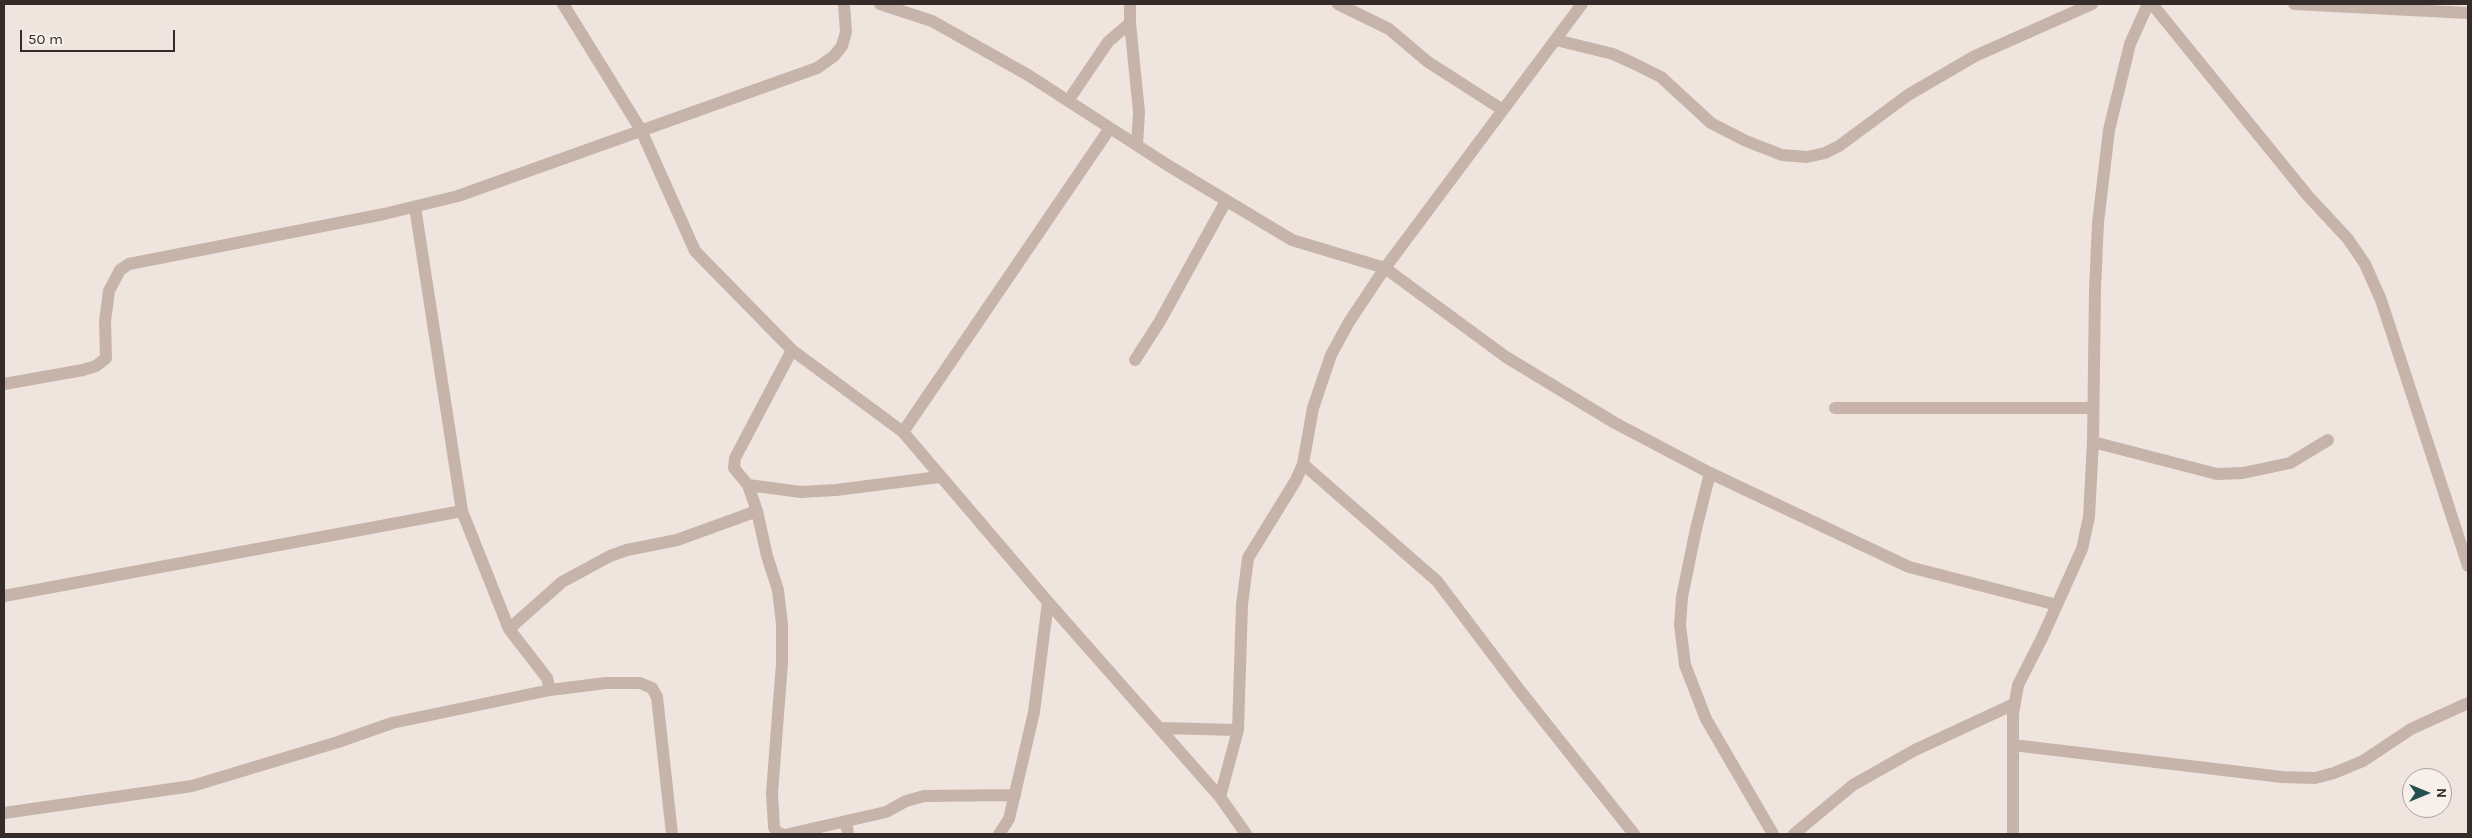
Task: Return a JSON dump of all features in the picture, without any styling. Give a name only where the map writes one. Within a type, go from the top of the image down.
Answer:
[{"type":"street","points":[[563,4],[641,130],[696,251],[792,350],[903,432],[939,477],[1220,797],[1246,834]]},
{"type":"street","points":[[4,384],[83,370],[96,366],[106,358],[106,320],[109,291],[120,270],[129,264],[415,207],[458,196],[817,68],[834,56],[842,46],[846,32],[844,4]]},
{"type":"street","points":[[880,4],[932,21],[1028,76],[1292,240],[1385,268],[1506,357],[1615,422],[1710,473],[1909,567],[2057,605]]},
{"type":"street","points":[[1130,4],[1130,23],[1139,112],[1137,145]]},
{"type":"street","points":[[1338,4],[1389,29],[1428,62],[1503,110]]},
{"type":"street","points":[[1220,797],[1238,730],[1242,605],[1248,558],[1296,480],[1303,464],[1313,408],[1331,355],[1349,322],[1385,268],[1582,4]]},
{"type":"street","points":[[1556,40],[1612,54],[1635,64],[1662,77],[1711,123],[1746,141],[1782,155],[1807,157],[1825,154],[1839,146],[1908,95],[1975,56],[2092,4]]},
{"type":"street","points":[[2014,834],[2014,704],[2018,685],[2082,549],[2089,517],[2093,442],[2098,223],[2109,130],[2130,44],[2148,4]]},
{"type":"street","points":[[2152,4],[2308,196],[2348,239],[2365,264],[2384,310],[2468,566]]},
{"type":"street","points":[[2294,4],[2468,14]]},
{"type":"street","points":[[1068,101],[1108,42],[1130,23]]},
{"type":"street","points":[[903,432],[1110,128]]},
{"type":"street","points":[[1134,360],[1160,321],[1226,200]]},
{"type":"street","points":[[415,207],[462,511],[509,629],[547,678],[550,690]]},
{"type":"street","points":[[782,834],[777,833],[774,827],[772,793],[782,663],[782,624],[778,590],[767,556],[757,511],[748,486],[734,468],[736,458],[792,350]]},
{"type":"street","points":[[1835,408],[2093,408]]},
{"type":"street","points":[[2093,442],[2217,474],[2243,473],[2290,463],[2328,440]]},
{"type":"street","points":[[1303,464],[1437,581],[1521,692],[1634,834]]},
{"type":"street","points":[[1710,473],[1696,528],[1682,597],[1680,625],[1685,665],[1706,719],[1773,834]]},
{"type":"street","points":[[748,486],[801,492],[836,490],[939,477]]},
{"type":"street","points":[[4,596],[462,511]]},
{"type":"street","points":[[509,629],[562,582],[610,556],[627,550],[677,540],[757,511]]},
{"type":"street","points":[[999,834],[1009,819],[1034,712],[1048,602]]},
{"type":"street","points":[[4,813],[192,786],[338,742],[392,723],[550,690],[606,684],[640,684],[652,688],[657,697],[672,834]]},
{"type":"street","points":[[2013,745],[2282,777],[2314,778],[2334,773],[2363,761],[2411,729],[2468,703]]},
{"type":"street","points":[[1794,834],[1853,785],[1916,750],[2014,704]]},
{"type":"street","points":[[1160,728],[1238,730]]},
{"type":"street","points":[[789,834],[886,812],[906,801],[924,796],[1015,795]]},
{"type":"street","points":[[846,821],[848,834]]}]
